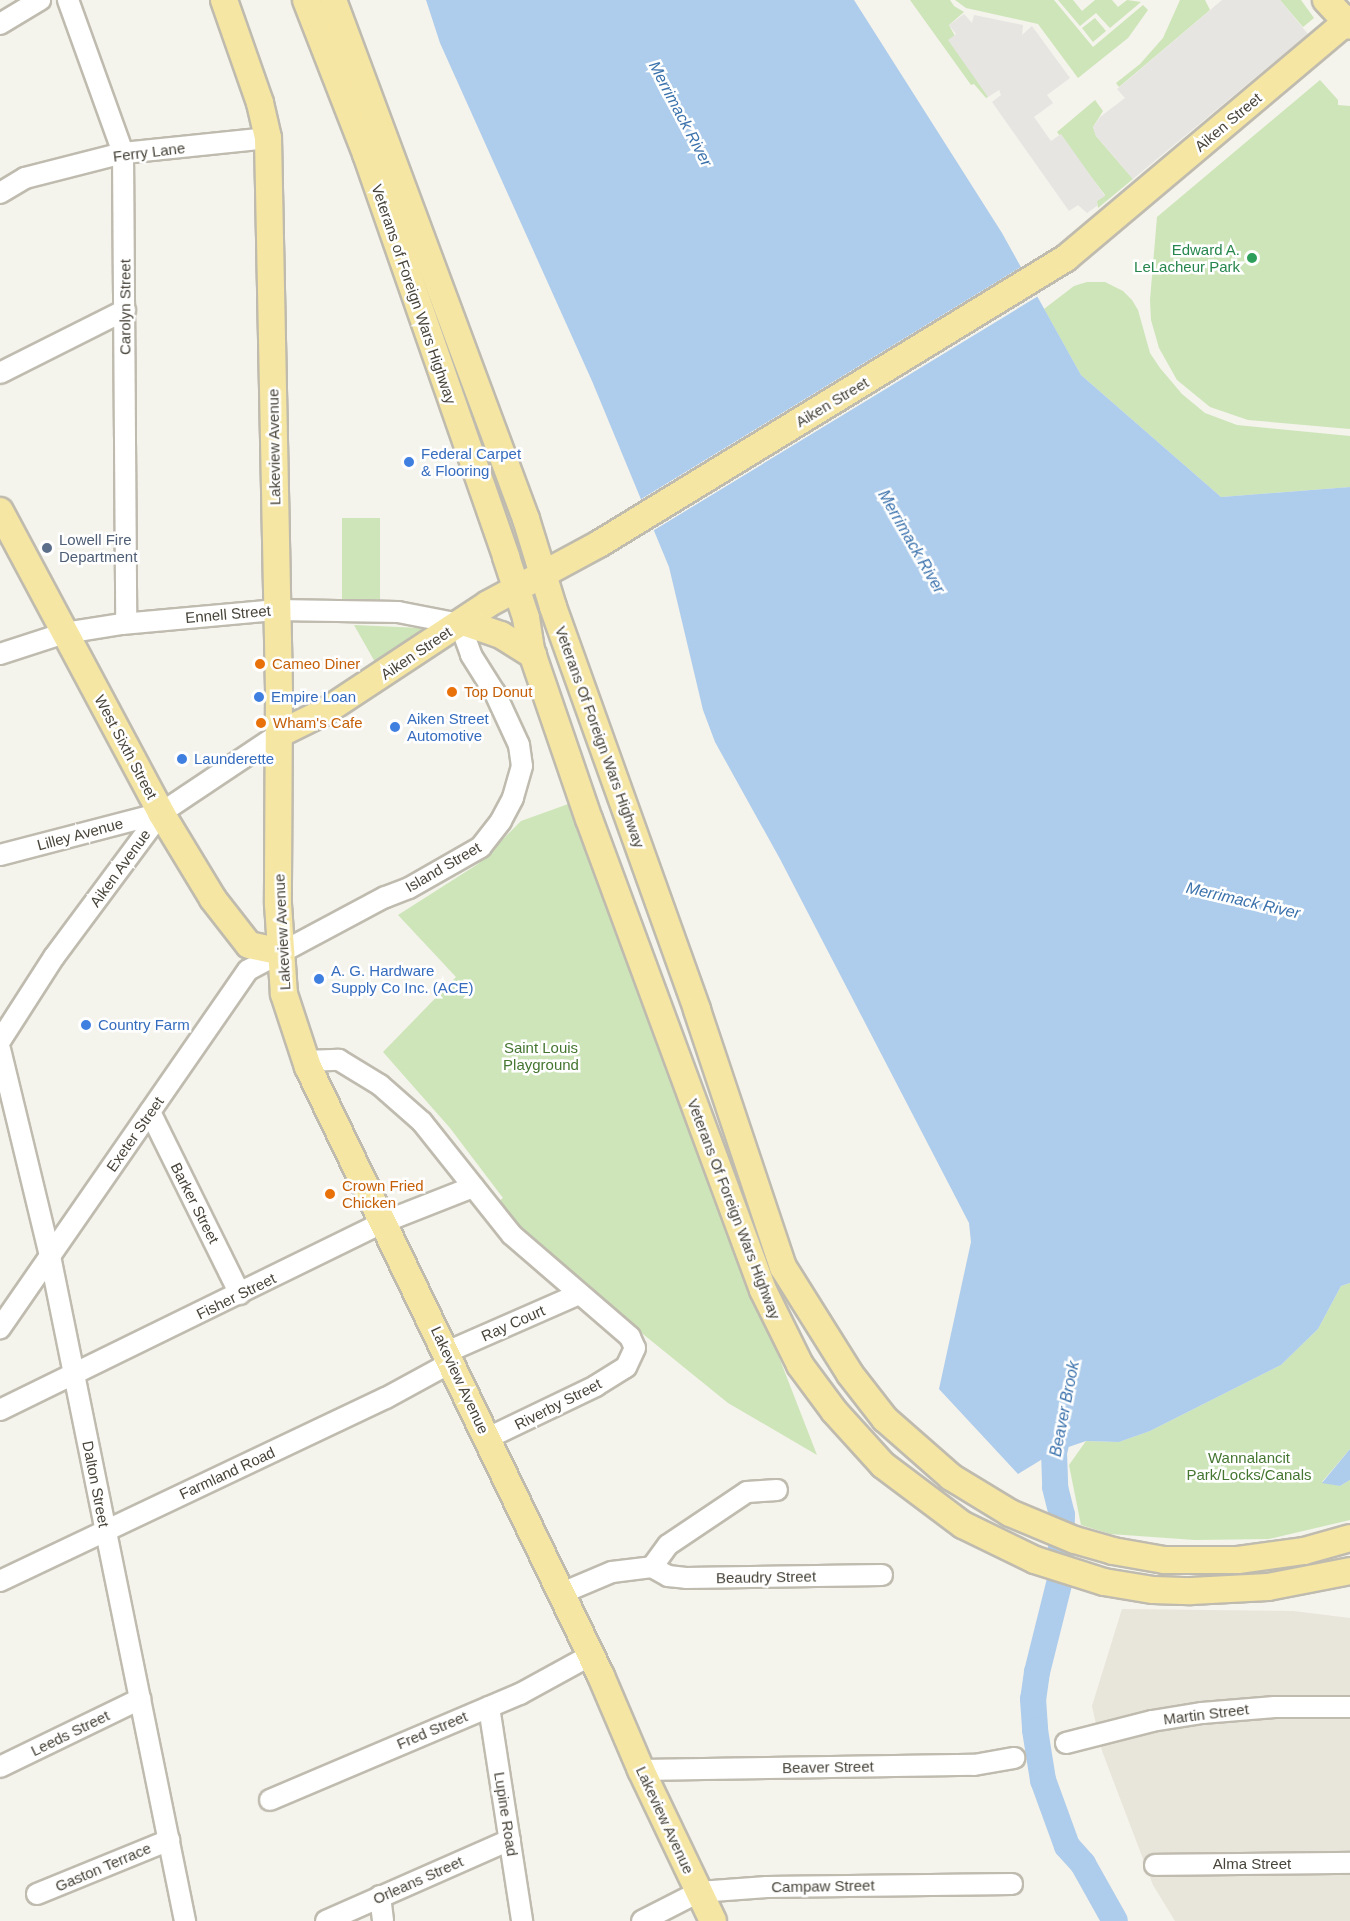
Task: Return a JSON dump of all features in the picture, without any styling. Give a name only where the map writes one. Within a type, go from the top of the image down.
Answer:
[{"type":"main road","name":"Lakeview Avenue","points":[[224,0],[260,103],[268,138],[279,734],[278,904],[284,994],[306,1061],[562,1593],[641,1770],[713,1921]]},
{"type":"main road","name":"Veterans of Foreign Wars Highway","points":[[306,0],[366,154],[516,589]]},
{"type":"main road","name":"Veterans of Foreign Wars Highway","points":[[333,0],[526,519],[544,575]]},
{"type":"main road","points":[[1326,0],[1349,22]]},
{"type":"main road","name":"Aiken Street","points":[[279,734],[327,711],[516,589],[619,532],[1048,270],[1078,249],[1349,22]]},
{"type":"main road","name":"West Sixth Street","points":[[1,517],[160,813],[213,899],[249,945],[281,952]]},
{"type":"main road","name":"Veterans Of Foreign Wars Highway","points":[[544,575],[697,1010],[783,1267],[849,1374],[885,1419],[951,1477],[977,1495],[1036,1526],[1113,1551],[1164,1560],[1238,1560],[1304,1551],[1350,1538]]},
{"type":"main road","name":"Veterans Of Foreign Wars Highway","points":[[516,589],[526,618],[533,656],[589,819],[729,1202],[777,1323],[800,1365],[834,1411],[882,1465],[963,1525],[1035,1560],[1104,1582],[1153,1590],[1246,1589],[1300,1582],[1350,1570]]},
{"type":"main road","points":[[461,623],[501,635],[533,656]]},
{"type":"street","points":[[0,24],[40,0]]},
{"type":"street","name":"Carolyn Street","points":[[68,0],[123,153],[126,623]]},
{"type":"street","name":"Ferry Lane","points":[[0,194],[26,178],[123,153],[268,138]]},
{"type":"street","points":[[0,373],[124,310]]},
{"type":"street","name":"Ennell Street","points":[[0,654],[65,633],[126,623],[277,610],[399,612],[461,623]]},
{"type":"street","name":"Island Street","points":[[281,952],[461,860],[482,847],[501,821],[513,798],[522,766],[519,745],[495,693],[471,655],[461,623]]},
{"type":"street","name":"Aiken Avenue","points":[[0,1041],[54,957],[160,813],[279,734]]},
{"type":"street","name":"Lilley Avenue","points":[[0,855],[160,813]]},
{"type":"street","name":"Exeter Street","points":[[0,1328],[248,970],[281,952]]},
{"type":"street","name":"Dalton Street","points":[[0,1049],[50,1256],[185,1921]]},
{"type":"street","points":[[306,1061],[339,1060],[380,1084],[422,1122],[512,1234],[579,1294]]},
{"type":"street","name":"Barker Street","points":[[150,1112],[240,1294]]},
{"type":"street","name":"Fisher Street","points":[[0,1410],[74,1376],[384,1222],[473,1187]]},
{"type":"street","name":"Ray Court","points":[[449,1357],[579,1294]]},
{"type":"street","name":"Riverby Street","points":[[488,1438],[596,1386],[626,1367],[634,1348],[630,1337],[579,1294]]},
{"type":"street","name":"Farmland Road","points":[[0,1581],[386,1398],[449,1357]]},
{"type":"street","points":[[562,1593],[612,1572],[652,1566],[668,1545],[747,1492],[777,1490]]},
{"type":"street","name":"Beaudry Street","points":[[652,1566],[668,1576],[686,1578],[882,1575]]},
{"type":"street","name":"Fred Street","points":[[270,1800],[519,1694],[591,1655]]},
{"type":"street","name":"Leeds Street","points":[[0,1767],[140,1700]]},
{"type":"street","name":"Lupine Road","points":[[489,1707],[522,1921]]},
{"type":"street","name":"Martin Street","points":[[1066,1743],[1152,1721],[1218,1711],[1350,1707]]},
{"type":"street","name":"Beaver Street","points":[[641,1770],[974,1765],[1014,1758]]},
{"type":"street","name":"Gaston Terrace","points":[[37,1894],[169,1840]]},
{"type":"street","name":"Orleans Street","points":[[326,1921],[510,1840]]},
{"type":"street","name":"Alma Street","points":[[1155,1865],[1350,1863]]},
{"type":"street","name":"Campaw Street","points":[[642,1921],[699,1892],[767,1887],[1012,1884]]},
{"type":"street","points":[[380,1896],[383,1921]]},
{"type":"shaded area","points":[[1222,0],[1280,0],[1308,34],[1133,179],[1096,136],[1093,127],[1100,117],[1125,98],[1117,89]]},
{"type":"shaded area","points":[[964,14],[972,23],[974,15],[1023,25],[1022,35],[1032,26],[1070,78],[1047,95],[1053,103],[1034,117],[1051,141],[1061,134],[1105,196],[1097,201],[1097,206],[1087,213],[1078,205],[1069,211],[992,102],[1001,95],[999,90],[988,97],[948,40],[956,34],[949,25]]},
{"type":"shaded area","points":[[1122,1609],[1293,1611],[1350,1618],[1350,1921],[1175,1921],[1153,1885],[1102,1751],[1092,1706]]},
{"type":"green space","points":[[910,0],[950,0],[954,6],[964,12],[949,25],[988,97],[986,98],[974,84],[971,85]]},
{"type":"green space","points":[[955,0],[1054,0],[1093,47],[1143,5],[1148,10],[1128,38],[1078,78],[1038,24],[966,8]]},
{"type":"green space","points":[[1058,0],[1073,0],[1082,11],[1095,0],[1112,0],[1118,7],[1127,0],[1141,2],[1110,28],[1096,13],[1080,26]]},
{"type":"green space","points":[[1180,0],[1205,0],[1210,10],[1119,87],[1116,83],[1140,64],[1163,38]]},
{"type":"green space","points":[[1280,0],[1301,0],[1314,18],[1303,27]]},
{"type":"green space","points":[[1095,18],[1106,31],[1093,42],[1082,28]]},
{"type":"green space","name":"Edward A. LeLacheur Park","points":[[1320,80],[1338,100],[1338,105],[1350,106],[1350,429],[1248,420],[1210,407],[1177,380],[1159,348],[1151,320],[1150,300],[1157,217]]},
{"type":"green space","points":[[1095,100],[1103,111],[1093,127],[1096,136],[1133,179],[1098,208],[1097,201],[1105,195],[1057,132]]},
{"type":"green space","points":[[1087,282],[1105,282],[1123,291],[1132,300],[1138,310],[1150,353],[1182,394],[1205,413],[1237,425],[1350,436],[1350,487],[1221,497],[1081,375],[1044,309],[1074,286]]},
{"type":"green space","points":[[342,518],[380,518],[380,604],[342,604]]},
{"type":"green space","points":[[354,625],[420,628],[423,632],[375,662]]},
{"type":"green space","name":"Saint Louis Playground","points":[[571,803],[817,1455],[728,1403],[527,1240],[495,1204],[503,1198],[450,1128],[383,1052],[456,977],[398,915],[478,864],[521,821]]},
{"type":"green space","name":"Wannalancit Park/Locks/Canals","points":[[1350,1283],[1350,1449],[1322,1482],[1340,1486],[1350,1480],[1350,1520],[1269,1539],[1195,1540],[1110,1534],[1081,1525],[1069,1465],[1086,1441],[1119,1442],[1150,1431],[1281,1365],[1318,1329],[1341,1286]]},
{"type":"water","name":"Merrimack River","points":[[426,0],[854,0],[1002,233],[1081,375],[1221,497],[1350,487],[1350,1283],[1341,1286],[1318,1329],[1281,1365],[1150,1431],[1119,1442],[1086,1441],[1054,1452],[1018,1474],[939,1389],[971,1242],[969,1223],[780,859],[715,742],[703,710],[669,567],[592,381],[440,43]]},
{"type":"water","points":[[1350,1449],[1350,1480],[1340,1486],[1322,1483]]},
{"type":"pier","points":[[1024,265],[1040,295],[651,532],[638,501]]},
{"type":"waterway","name":"Beaver Brook","points":[[1062,1418],[1054,1452],[1055,1487],[1062,1515],[1060,1580],[1037,1672],[1033,1699],[1035,1730],[1043,1780],[1067,1846],[1083,1864],[1115,1921]]},
{"type":"place","name":"Edward A. LeLacheur Park","points":[[1252,258]]},
{"type":"place","name":"Federal Carpet & Flooring","points":[[409,462]]},
{"type":"place","name":"Lowell Fire Department","points":[[47,548]]},
{"type":"place","name":"Cameo Diner","points":[[260,664]]},
{"type":"place","name":"Top Donut","points":[[452,692]]},
{"type":"place","name":"Empire Loan","points":[[259,697]]},
{"type":"place","name":"Wham's Cafe","points":[[261,723]]},
{"type":"place","name":"Aiken Street Automotive","points":[[395,727]]},
{"type":"place","name":"Launderette","points":[[182,759]]},
{"type":"place","name":"A. G. Hardware Supply Co Inc. (ACE)","points":[[319,979]]},
{"type":"place","name":"Country Farm","points":[[86,1025]]},
{"type":"place","name":"Crown Fried Chicken","points":[[330,1194]]}]
